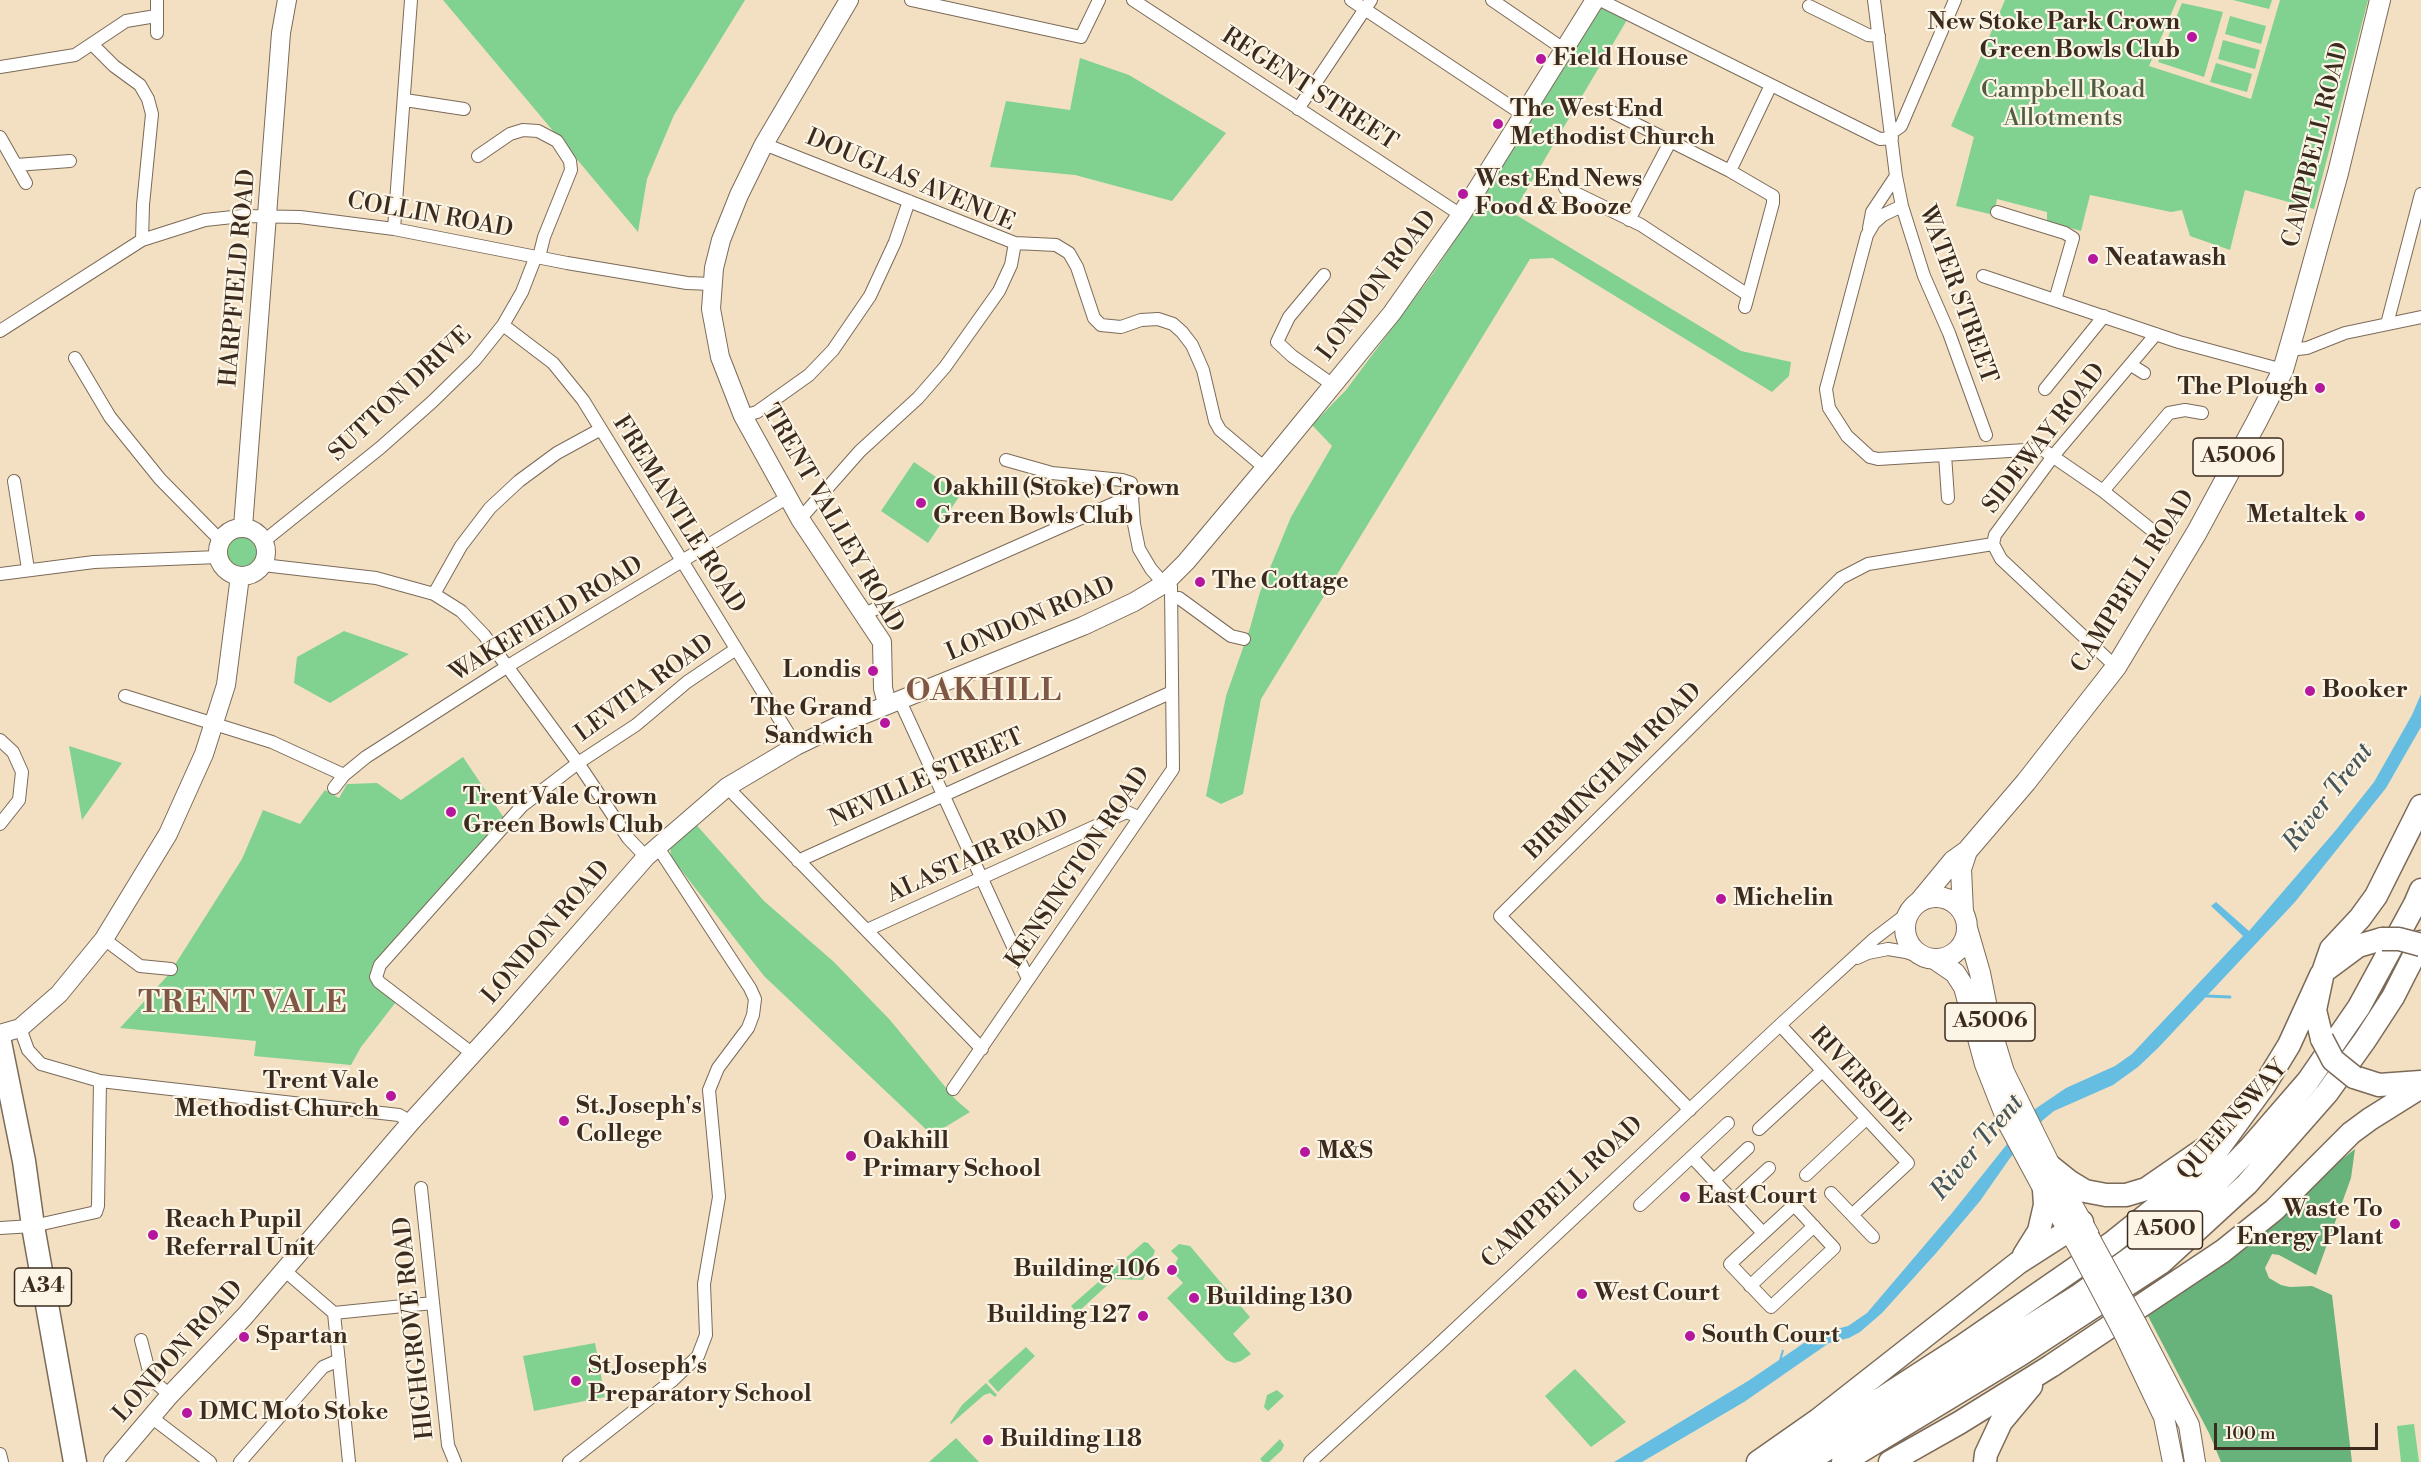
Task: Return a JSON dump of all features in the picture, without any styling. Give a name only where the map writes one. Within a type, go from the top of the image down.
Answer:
[{"type":"highway","points":[[1775,1462],[1873,1404],[1961,1347],[2113,1242],[2165,1200],[2212,1156],[2264,1086],[2289,1045],[2331,949],[2360,918],[2376,896],[2421,806]]},
{"type":"highway","name":"QUEENSWAY","points":[[1805,1462],[1917,1397],[2081,1294],[2146,1247],[2209,1190],[2250,1148],[2308,1081],[2358,1007],[2390,952],[2421,890]]},
{"type":"highway","points":[[2421,944],[2399,939],[2382,939],[2358,946],[2322,974],[2315,1010],[2322,1040],[2333,1060],[2354,1077],[2379,1085],[2421,1082]]},
{"type":"highway","name":"QUEENSWAY","points":[[1843,1462],[2021,1354],[2162,1262],[2247,1184],[2327,1093],[2366,1040],[2393,997],[2421,944]]},
{"type":"highway","name":"A34","points":[[0,1042],[7,1113],[33,1226],[75,1462]]},
{"type":"highway","points":[[1890,1462],[1959,1423],[2051,1366],[2223,1251],[2274,1210],[2351,1133],[2421,1087]]},
{"type":"highway","points":[[2018,1263],[2039,1231],[2045,1205],[2044,1172],[2070,1182],[2085,1191],[2116,1195],[2146,1189],[2200,1151],[2246,1111]]},
{"type":"highway","points":[[1758,1462],[1818,1420],[2018,1263],[2079,1233]]},
{"type":"highway","points":[[1985,1462],[1986,1454],[2001,1422],[2019,1398],[2051,1366]]},
{"type":"main road","name":"HARPFIELD ROAD","points":[[280,0],[282,33]]},
{"type":"main road","name":"HARPFIELD ROAD","points":[[243,527],[282,33],[287,0]]},
{"type":"main road","name":"TRENT VALLEY ROAD","points":[[849,0],[764,144],[739,195],[721,240],[712,285],[711,309],[720,357],[742,416],[800,519],[882,642],[883,688],[893,703]]},
{"type":"main road","name":"LONDON ROAD","points":[[113,1462],[170,1395],[244,1316],[411,1122],[652,852],[727,786],[796,746],[893,703],[1083,626],[1168,587],[1186,562],[1392,313],[1461,215],[1525,116],[1595,0]]},
{"type":"main road","name":"CAMPBELL ROAD","points":[[1914,907],[1953,861],[1967,851],[2026,782],[2116,667],[2197,532],[2283,370],[2338,172],[2380,0]]},
{"type":"main road","points":[[243,527],[259,534],[264,541],[266,556],[263,565],[257,571],[240,576],[226,571],[219,548],[234,529],[243,527]]},
{"type":"main road","points":[[0,1034],[20,1028],[59,994],[104,939],[168,834],[204,754],[226,685],[240,576]]},
{"type":"main road","name":"CAMPBELL ROAD","points":[[1965,920],[1961,869],[1967,851]]},
{"type":"main road","points":[[1929,898],[1942,898],[1952,902],[1965,920],[1962,945],[1955,953],[1930,959],[1912,949],[1907,940],[1905,923],[1914,907],[1929,898]]},
{"type":"main road","name":"A5006","points":[[1965,920],[2016,1119]]},
{"type":"main road","name":"A5006","points":[[1930,959],[1955,974],[1965,987],[1985,1064],[2130,1329],[2189,1425],[2195,1462]]},
{"type":"main road","name":"A5006","points":[[2130,1329],[2164,1417],[2173,1462]]},
{"type":"street","points":[[157,0],[157,33]]},
{"type":"street","points":[[394,229],[411,0]]},
{"type":"street","points":[[911,0],[1081,37],[1099,0]]},
{"type":"street","name":"REGENT STREET","points":[[1133,0],[1461,215]]},
{"type":"street","points":[[1351,0],[1368,5],[1525,116]]},
{"type":"street","points":[[1492,0],[1565,50]]},
{"type":"street","points":[[1600,0],[1880,139],[1892,136],[1901,126],[1955,0]]},
{"type":"street","name":"WATER STREET","points":[[1874,0],[1896,176],[1902,206],[1924,276],[1949,333],[1986,435]]},
{"type":"street","points":[[1298,109],[1368,5]]},
{"type":"street","points":[[1809,6],[1868,35],[1879,36]]},
{"type":"street","points":[[0,67],[75,55],[126,21],[156,16]]},
{"type":"street","points":[[92,44],[114,66],[140,85],[148,99],[152,114],[142,240]]},
{"type":"street","points":[[1730,171],[1771,85]]},
{"type":"street","points":[[405,100],[464,109]]},
{"type":"street","points":[[1610,111],[1730,171],[1773,196],[1745,308]]},
{"type":"street","name":"SUTTON DRIVE","points":[[264,541],[380,448],[432,402],[483,351],[503,325],[522,292],[571,170],[570,161],[557,141],[538,131],[523,130],[510,134],[478,156]]},
{"type":"street","points":[[0,136],[26,183]]},
{"type":"street","points":[[1629,220],[1670,142]]},
{"type":"street","name":"DOUGLAS AVENUE","points":[[764,144],[1015,243],[1011,265],[999,291],[945,367],[918,398],[860,451],[800,519]]},
{"type":"street","points":[[16,165],[70,161]]},
{"type":"street","points":[[1896,176],[1872,212],[1826,389],[1829,408],[1847,436],[1870,457],[1878,459],[2042,449],[2054,455],[2103,491],[2163,539]]},
{"type":"street","points":[[1565,188],[1641,225],[1748,295]]},
{"type":"street","points":[[2387,324],[2421,194]]},
{"type":"street","points":[[742,416],[757,412],[809,375],[833,350],[870,296],[895,242],[909,201]]},
{"type":"street","points":[[1867,235],[1882,215],[1902,206]]},
{"type":"street","points":[[1997,212],[2065,233],[2073,238],[2055,300]]},
{"type":"street","name":"COLLIN ROAD","points":[[0,331],[142,240],[205,220],[242,216],[300,217],[394,229],[687,283],[712,285]]},
{"type":"street","points":[[1015,243],[1056,245],[1069,253],[1077,267],[1094,318],[1101,325],[1121,327],[1141,321],[1158,320],[1173,324],[1182,332],[1192,345],[1200,362],[1215,421],[1220,430],[1265,468]]},
{"type":"street","points":[[1324,275],[1289,317],[1277,342],[1333,386]]},
{"type":"street","points":[[1983,276],[2156,334],[2283,370]]},
{"type":"street","points":[[2045,389],[2104,316]]},
{"type":"street","points":[[2288,350],[2307,348],[2345,333],[2421,317]]},
{"type":"street","name":"FREMANTLE ROAD","points":[[503,325],[552,363],[576,391],[796,746]]},
{"type":"street","name":"SIDEWAY ROAD","points":[[2116,667],[2001,559],[1993,544],[1995,535],[2054,455],[2156,334]]},
{"type":"street","points":[[75,358],[117,426],[219,548]]},
{"type":"street","name":"SIDEWAY ROAD","points":[[2131,364],[2144,373]]},
{"type":"street","points":[[2103,491],[2169,413],[2185,410],[2202,412]]},
{"type":"street","points":[[434,594],[461,546],[490,508],[519,481],[556,453],[601,429]]},
{"type":"street","points":[[1945,455],[1948,498]]},
{"type":"street","points":[[1006,460],[1052,473],[1127,480],[1131,483],[1134,524],[1139,549],[1151,569],[1179,598],[1231,636],[1244,639]]},
{"type":"street","points":[[14,481],[27,569]]},
{"type":"street","points":[[864,615],[1133,495]]},
{"type":"street","name":"WAKEFIELD ROAD","points":[[334,788],[344,775],[366,757],[508,666],[788,497]]},
{"type":"street","name":"BIRMINGHAM ROAD","points":[[1690,1110],[1500,915],[1841,578],[1868,564],[1993,544]]},
{"type":"street","points":[[0,574],[219,548]]},
{"type":"street","points":[[263,565],[376,578],[434,594],[461,611],[484,635],[508,666],[578,763],[628,838],[652,852],[750,988],[755,999],[748,1029],[718,1068],[709,1090],[719,1197],[704,1284],[706,1335],[698,1356],[673,1380],[569,1462]]},
{"type":"street","name":"KENSINGTON ROAD","points":[[953,1089],[1173,769],[1168,587]]},
{"type":"street","name":"LEVITA ROAD","points":[[473,1054],[379,982],[376,973],[380,965],[522,806],[578,763],[636,725],[687,682],[736,649]]},
{"type":"street","name":"NEVILLE STREET","points":[[798,861],[1172,692]]},
{"type":"street","points":[[125,696],[272,742],[344,775]]},
{"type":"street","points":[[893,703],[943,794],[1028,979]]},
{"type":"street","points":[[0,740],[13,752],[22,772],[19,800],[0,824]]},
{"type":"street","points":[[727,786],[982,1049]]},
{"type":"street","name":"ALASTAIR ROAD","points":[[867,930],[1127,812],[1138,818]]},
{"type":"street","name":"CAMPBELL ROAD","points":[[1310,1462],[1779,1025],[1874,939],[1914,907]]},
{"type":"street","points":[[104,939],[140,966],[171,969]]},
{"type":"street","name":"CAMPBELL ROAD","points":[[1851,961],[1868,953],[1888,949],[1930,959]]},
{"type":"street","name":"RIVERSIDE","points":[[1779,1025],[1908,1163],[1852,1215]]},
{"type":"street","points":[[20,1028],[33,1058],[40,1064],[100,1081],[399,1115],[411,1122]]},
{"type":"street","points":[[1759,1129],[1822,1071]]},
{"type":"street","points":[[0,1228],[33,1226],[96,1212],[98,1206],[100,1081]]},
{"type":"street","points":[[1806,1175],[1866,1119]]},
{"type":"street","points":[[1640,1205],[1728,1124]]},
{"type":"street","points":[[1714,1180],[1748,1148]]},
{"type":"street","points":[[1692,1157],[1763,1233]]},
{"type":"street","points":[[1734,1201],[1769,1168]]},
{"type":"street","name":"HIGHGROVE ROAD","points":[[421,1188],[448,1445],[455,1462]]},
{"type":"street","points":[[1831,1193],[1873,1237]]},
{"type":"street","points":[[1794,1205],[1814,1226],[1834,1248],[1771,1308],[1730,1264],[1794,1205]]},
{"type":"street","points":[[1750,1286],[1814,1226]]},
{"type":"street","points":[[284,1270],[334,1313],[349,1462]]},
{"type":"street","points":[[334,1313],[433,1303]]},
{"type":"street","points":[[141,1340],[151,1379],[170,1395]]},
{"type":"street","points":[[240,1462],[323,1368],[339,1360]]},
{"type":"street","points":[[151,1417],[210,1462]]},
{"type":"street","points":[[0,1454],[2,1462]]},
{"type":"green space","points":[[443,0],[745,0],[674,115],[647,179],[638,232]]},
{"type":"green space","name":"Campbell Road Allotments","points":[[2005,0],[2177,0],[2149,66],[2251,99],[2280,0],[2368,0],[2314,209],[2245,190],[2230,250],[2190,236],[2182,210],[2171,212],[2090,195],[2081,231],[2047,221],[2047,212],[1997,199],[1994,215],[1956,206],[1974,137],[1951,126]]},
{"type":"green space","name":"New Stoke Park Crown Green Bowls Club","points":[[2233,0],[2272,0],[2269,9]]},
{"type":"green space","name":"New Stoke Park Crown Green Bowls Club","points":[[2182,3],[2223,12],[2204,77],[2158,62]]},
{"type":"green space","points":[[1601,8],[1627,20],[1513,213],[1741,351],[1791,362],[1789,376],[1772,392],[1553,258],[1530,259],[1261,699],[1243,794],[1221,804],[1206,796],[1226,696],[1260,592],[1291,517],[1332,446],[1312,425],[1346,390],[1434,272]]},
{"type":"green space","points":[[2230,16],[2266,26],[2261,44],[2225,34]]},
{"type":"green space","points":[[2223,40],[2260,50],[2255,69],[2218,59]]},
{"type":"green space","points":[[1080,58],[1129,75],[1226,133],[1172,201],[1075,175],[990,167],[1006,101],[1070,110]]},
{"type":"green space","points":[[2216,63],[2252,74],[2247,92],[2210,82]]},
{"type":"green space","name":"Oakhill (Stoke) Crown Green Bowls Club","points":[[914,462],[961,494],[928,543],[881,511]]},
{"type":"green space","points":[[242,535],[254,540],[259,552],[254,564],[242,569],[230,564],[225,552],[230,540]]},
{"type":"green space","points":[[344,631],[409,654],[330,703],[294,683],[297,657]]},
{"type":"green space","points":[[69,746],[122,763],[82,820]]},
{"type":"green space","points":[[463,757],[504,818],[372,967],[370,974],[373,984],[396,1002],[361,1047],[351,1065],[254,1056],[256,1041],[120,1028],[169,974],[242,859],[263,810],[300,824],[325,790],[339,798],[347,784],[377,783],[401,800]]},
{"type":"green space","points":[[693,821],[764,901],[834,962],[890,1020],[956,1100],[970,1112],[932,1135],[764,976],[671,857],[670,844]]},
{"type":"green space","points":[[2355,1149],[2351,1178],[2316,1275],[2279,1255],[2272,1254],[2265,1268],[2269,1278],[2281,1285],[2312,1286],[2332,1295],[2352,1462],[2221,1462],[2209,1433],[2148,1316],[2290,1210],[2332,1167]]},
{"type":"green space","points":[[1144,1242],[1155,1251],[1143,1280],[1114,1279],[1077,1313],[1071,1306]]},
{"type":"green space","points":[[1179,1244],[1190,1246],[1250,1317],[1233,1334],[1251,1354],[1241,1361],[1234,1363],[1226,1360],[1167,1298],[1183,1283],[1174,1273],[1177,1270],[1174,1267],[1178,1258],[1171,1251]]},
{"type":"green space","points":[[595,1343],[605,1397],[534,1411],[523,1356]]},
{"type":"green space","points":[[1026,1347],[1035,1356],[998,1392],[988,1381]]},
{"type":"green space","points":[[1575,1369],[1626,1422],[1591,1447],[1545,1396]]},
{"type":"green space","points":[[986,1383],[997,1395],[995,1397],[990,1393],[984,1395],[951,1424],[962,1405]]},
{"type":"green space","points":[[1277,1390],[1284,1396],[1268,1411],[1264,1407],[1267,1395]]},
{"type":"green space","points":[[2414,1424],[2419,1462],[2401,1462],[2397,1426]]},
{"type":"green space","points":[[956,1438],[979,1462],[929,1462]]},
{"type":"green space","points":[[1280,1439],[1284,1445],[1282,1450],[1269,1462],[1263,1462],[1260,1459]]},
{"type":"water","points":[[2421,694],[2421,727],[2386,788],[2295,902],[2138,1067],[2113,1085],[2054,1111],[2043,1120],[2010,1158],[1980,1201],[1882,1313],[1860,1332],[1849,1338],[1829,1343],[1744,1402],[1642,1462],[1614,1462],[1748,1381],[1779,1360],[1782,1350],[1784,1350],[1782,1358],[1817,1334],[1848,1326],[1867,1313],[1952,1213],[2035,1109],[2066,1088],[2115,1066],[2132,1054],[2243,936],[2211,906],[2216,902],[2249,931],[2374,782],[2412,715]]},
{"type":"waterway","points":[[2207,996],[2230,997]]},
{"type":"place","name":"New Stoke Park Crown Green Bowls Club","points":[[2192,37]]},
{"type":"place","name":"Field House","points":[[1541,59]]},
{"type":"place","name":"The West End Methodist Church","points":[[1498,124]]},
{"type":"place","name":"West End News Food & Booze","points":[[1463,194]]},
{"type":"place","name":"Neatawash","points":[[2093,259]]},
{"type":"place","name":"The Plough","points":[[2320,388]]},
{"type":"place","name":"Oakhill (Stoke) Crown Green Bowls Club","points":[[921,503]]},
{"type":"place","name":"Metaltek","points":[[2360,516]]},
{"type":"place","name":"The Cottage","points":[[1200,582]]},
{"type":"place","name":"Londis","points":[[873,671]]},
{"type":"place","name":"Booker","points":[[2310,691]]},
{"type":"place","name":"The Grand Sandwich","points":[[885,723]]},
{"type":"place","name":"Trent Vale Crown Green Bowls Club","points":[[451,812]]},
{"type":"place","name":"Michelin","points":[[1721,899]]},
{"type":"place","name":"Trent Vale Methodist Church","points":[[391,1096]]},
{"type":"place","name":"St. Joseph's College","points":[[564,1121]]},
{"type":"place","name":"M&S","points":[[1305,1152]]},
{"type":"place","name":"Oakhill Primary School","points":[[851,1156]]},
{"type":"place","name":"East Court","points":[[1685,1197]]},
{"type":"place","name":"Waste To Energy Plant","points":[[2395,1224]]},
{"type":"place","name":"Reach Pupil Referral Unit","points":[[153,1235]]},
{"type":"place","name":"Building 106","points":[[1172,1270]]},
{"type":"place","name":"West Court","points":[[1582,1294]]},
{"type":"place","name":"Building 130","points":[[1194,1298]]},
{"type":"place","name":"Building 127","points":[[1143,1316]]},
{"type":"place","name":"South Court","points":[[1690,1336]]},
{"type":"place","name":"Spartan","points":[[244,1337]]},
{"type":"place","name":"St Joseph's Preparatory School","points":[[576,1381]]},
{"type":"place","name":"DMC Moto Stoke","points":[[187,1413]]},
{"type":"place","name":"Building 118","points":[[988,1440]]},
{"type":"district","name":"OAKHILL","points":[[984,693]]},
{"type":"district","name":"TRENT VALE","points":[[243,1005]]},
{"type":"water label","name":"River Trent","points":[[2329,798]]},
{"type":"water label","name":"River Trent","points":[[1978,1148]]}]
